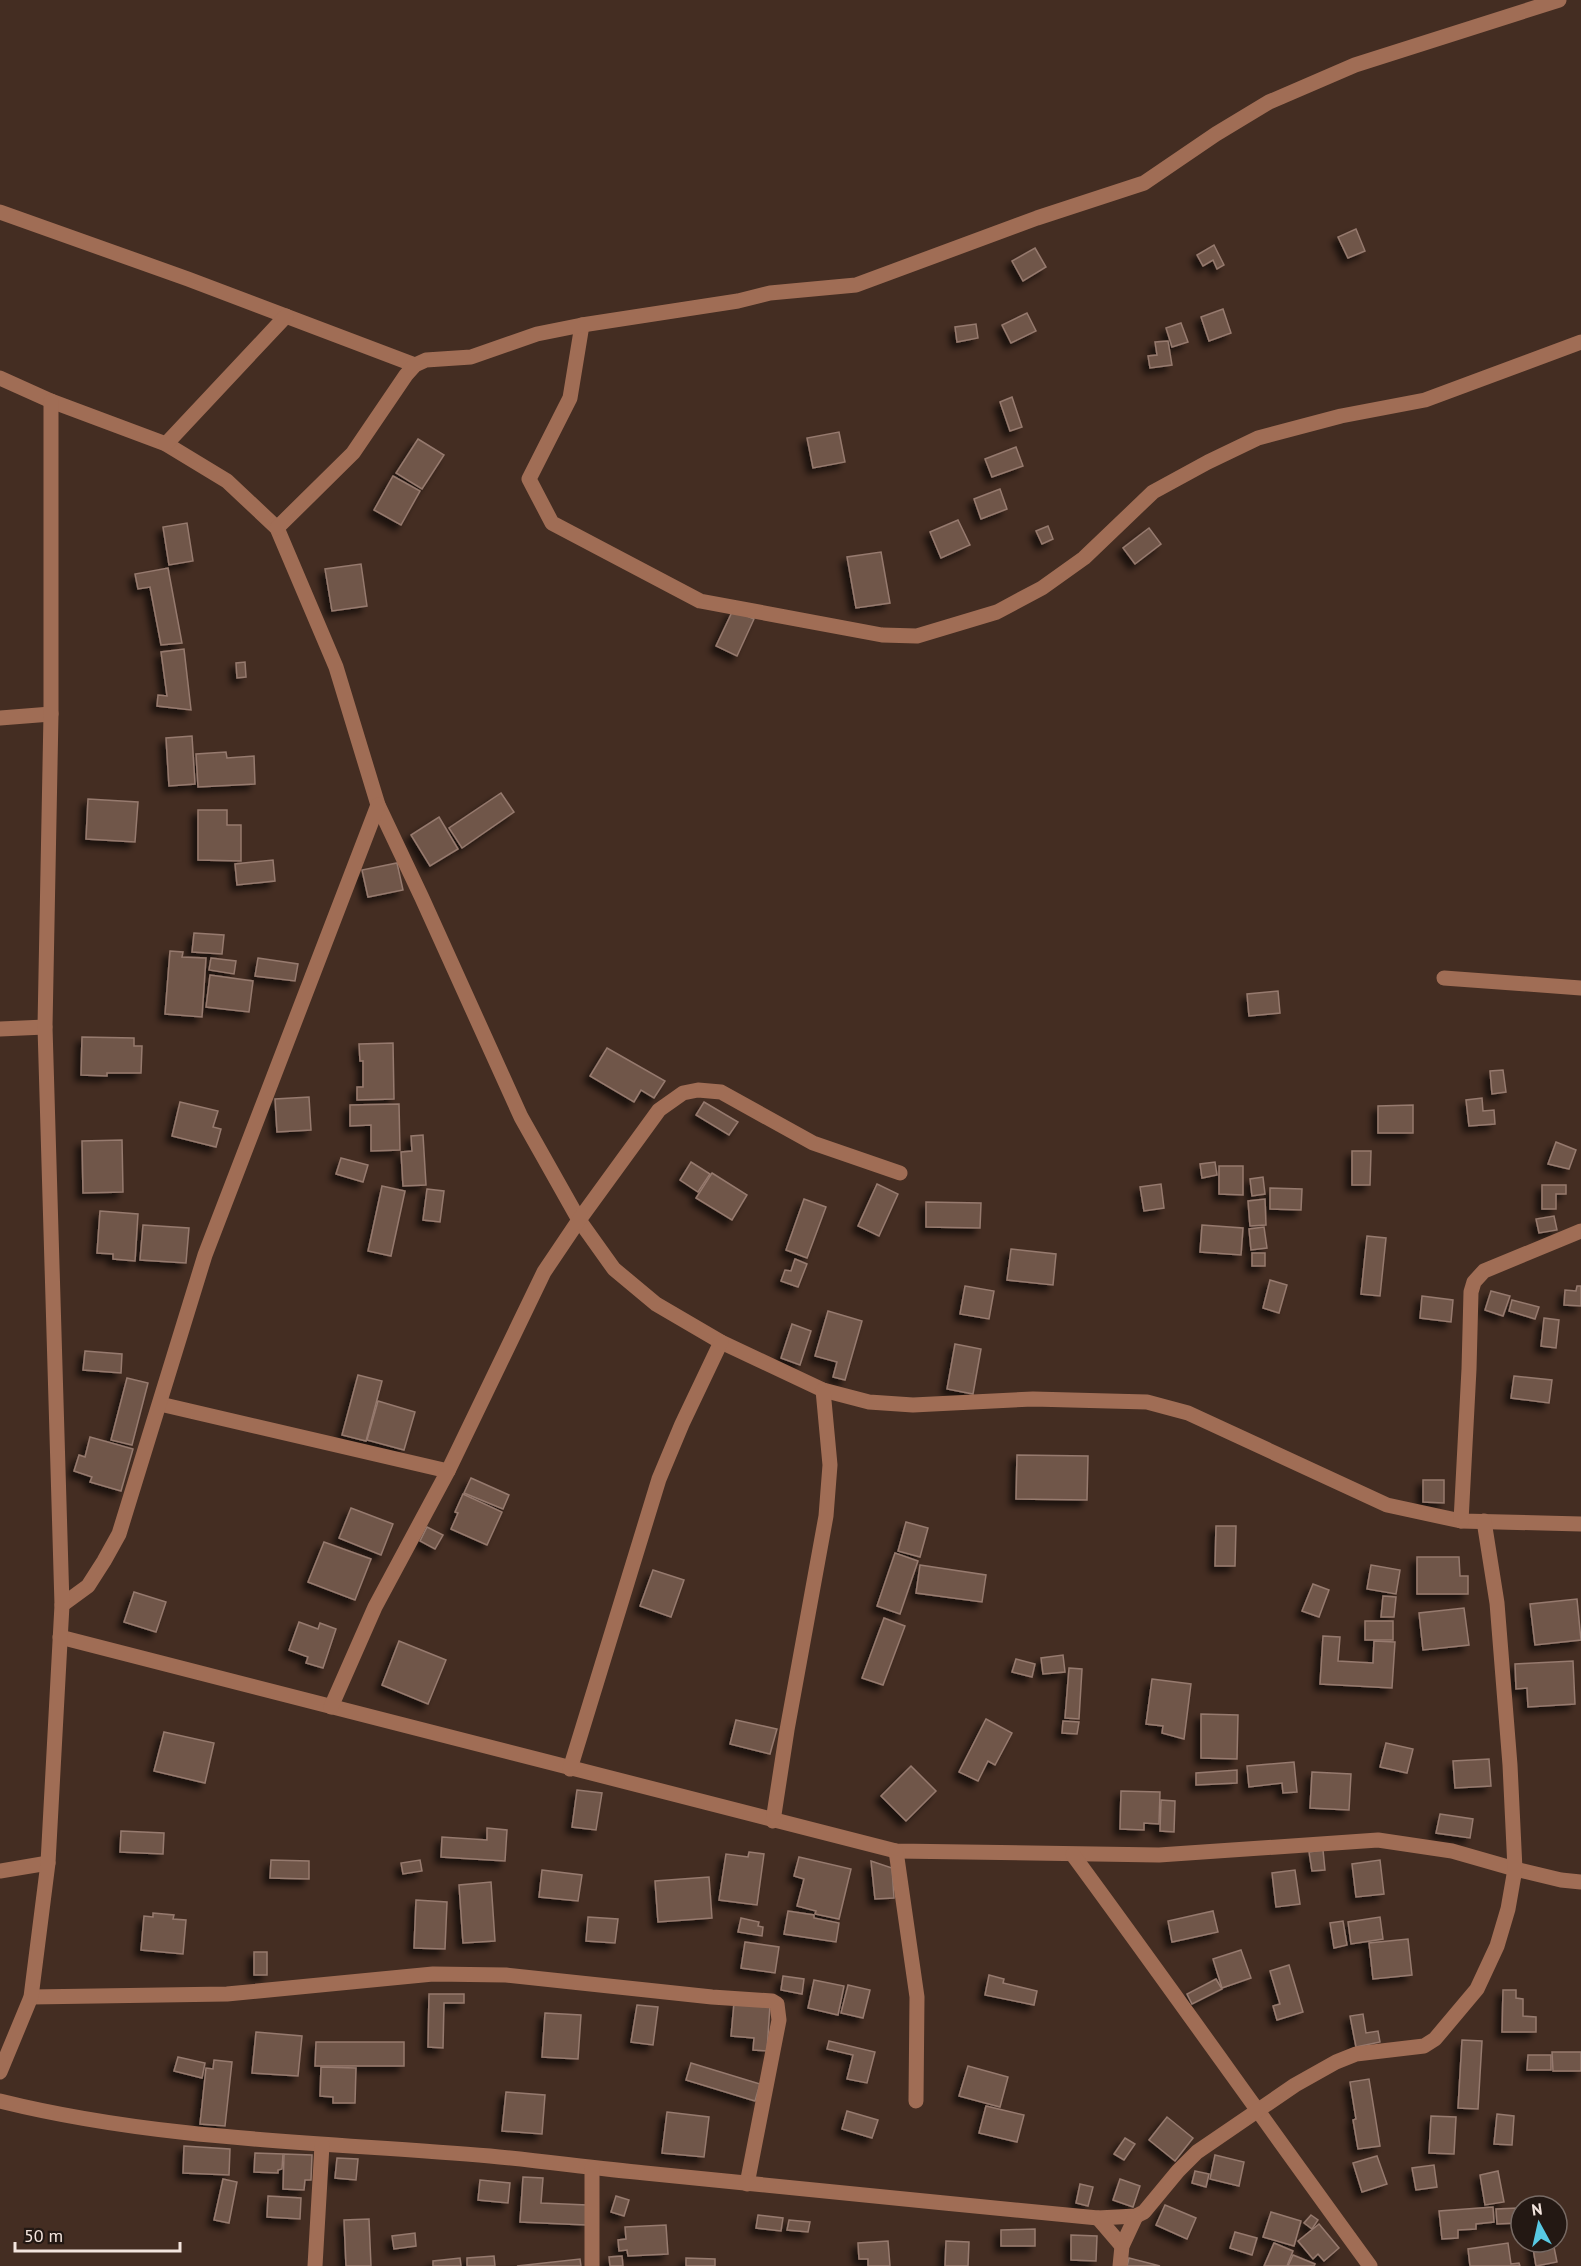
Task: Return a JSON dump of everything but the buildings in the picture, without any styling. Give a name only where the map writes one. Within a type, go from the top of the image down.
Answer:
[{"type":"street","points":[[277,528],[353,453],[415,365],[426,360],[471,357],[537,334],[582,325],[738,301],[770,293],[856,285],[1037,218],[1144,183],[1216,134],[1269,102],[1355,65],[1559,0]]},
{"type":"street","points":[[0,212],[415,365]]},
{"type":"street","points":[[165,444],[286,316]]},
{"type":"street","points":[[582,325],[570,398],[529,478],[552,523],[700,601],[882,635],[917,636],[997,612],[1042,588],[1084,558],[1153,492],[1258,438],[1341,416],[1425,400],[1581,342]]},
{"type":"street","points":[[0,378],[51,401],[165,444],[227,481],[277,528],[336,667],[378,805],[521,1117],[579,1220],[614,1269],[656,1304],[721,1342],[823,1390],[869,1402],[913,1405],[1033,1399],[1147,1402],[1188,1413],[1387,1505],[1461,1521],[1581,1524]]},
{"type":"street","points":[[0,2072],[31,1997],[48,1863],[62,1605],[45,1027],[51,714],[51,401]]},
{"type":"street","points":[[0,718],[51,714]]},
{"type":"street","points":[[62,1605],[88,1586],[119,1534],[205,1255],[378,805]]},
{"type":"street","points":[[1444,978],[1581,988]]},
{"type":"street","points":[[0,1029],[45,1027]]},
{"type":"street","points":[[331,1707],[375,1607],[448,1471],[544,1272],[659,1110],[683,1093],[699,1090],[721,1092],[813,1143],[900,1173]]},
{"type":"street","points":[[1461,1521],[1470,1302],[1474,1282],[1484,1271],[1581,1230]]},
{"type":"street","points":[[570,1769],[659,1479],[721,1342]]},
{"type":"street","points":[[773,1821],[826,1516],[830,1465],[823,1390]]},
{"type":"street","points":[[160,1404],[448,1471]]},
{"type":"street","points":[[1120,2266],[1122,2246],[1136,2216],[1152,2204],[1178,2171],[1197,2152],[1295,2085],[1336,2062],[1356,2054],[1376,2050],[1424,2046],[1436,2039],[1477,1989],[1497,1946],[1508,1909],[1515,1869],[1510,1765],[1497,1603],[1484,1521]]},
{"type":"street","points":[[60,1638],[896,1851],[1160,1856],[1378,1840],[1452,1851],[1515,1869],[1561,1880],[1581,1882]]},
{"type":"street","points":[[896,1851],[916,1997],[916,2101]]},
{"type":"street","points":[[1073,1855],[1370,2266]]},
{"type":"street","points":[[0,1871],[48,1863]]},
{"type":"street","points":[[31,1997],[227,1994],[433,1974],[506,1975],[712,1997],[772,2001],[777,2004],[779,2020],[747,2184]]},
{"type":"street","points":[[0,2101],[52,2114],[122,2126],[322,2145],[491,2156],[747,2184],[1098,2218],[1136,2216]]},
{"type":"street","points":[[315,2266],[322,2145]]},
{"type":"street","points":[[592,2168],[592,2266]]},
{"type":"street","points":[[1098,2218],[1122,2246]]}]
